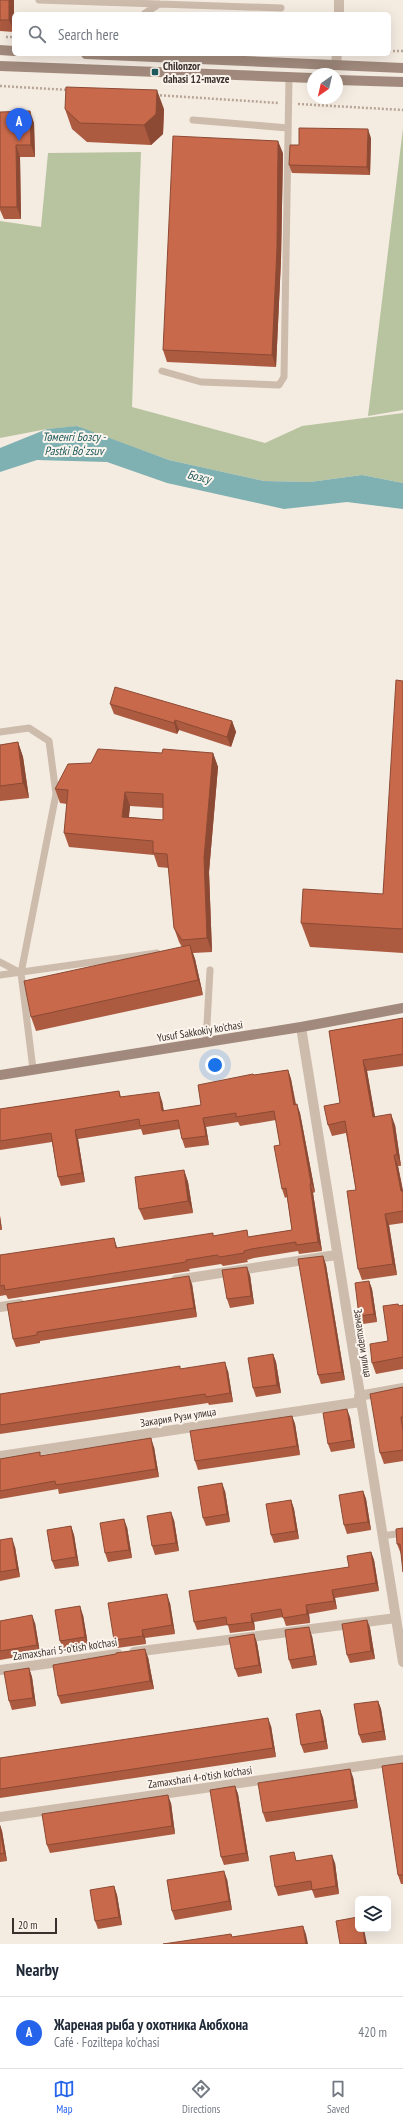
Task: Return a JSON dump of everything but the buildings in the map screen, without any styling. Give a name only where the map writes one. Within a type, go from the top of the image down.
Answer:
[{"type":"main road","points":[[0,50],[12,51]]},
{"type":"main road","points":[[140,56],[403,68]]},
{"type":"main road","points":[[0,66],[307,78]]},
{"type":"main road","points":[[343,80],[403,82]]},
{"type":"main road","name":"Yusuf Sakkokiy ko'chasi","points":[[0,1075],[301,1028],[403,1008]]},
{"type":"street","points":[[339,0],[339,12]]},
{"type":"street","points":[[336,65],[337,56]]},
{"type":"street","name":"Замахшари улица","points":[[301,1028],[382,1536],[396,1618],[401,1630],[403,1662]]},
{"type":"street","points":[[164,1282],[336,1255]]},
{"type":"street","points":[[0,1307],[31,1302]]},
{"type":"street","name":"Закария Рузи улица","points":[[0,1456],[360,1399],[403,1388]]},
{"type":"street","name":"Zamaxshari 5-o'tish ko'chasi","points":[[0,1670],[396,1618]]},
{"type":"street","name":"Zamaxshari 4-o'tish ko'chasi","points":[[0,1817],[403,1760]]},
{"type":"lane","points":[[39,0],[281,8]]},
{"type":"lane","points":[[147,12],[159,4]]},
{"type":"lane","points":[[162,371],[208,382],[279,385],[284,377],[288,77]]},
{"type":"lane","points":[[193,120],[288,128]]},
{"type":"lane","points":[[0,732],[29,728],[49,741],[56,794],[21,973],[33,1069]]},
{"type":"lane","points":[[0,975],[162,952]]},
{"type":"lane","points":[[0,962],[21,973]]},
{"type":"lane","points":[[206,1042],[210,970]]},
{"type":"lane","points":[[382,1536],[403,1533]]},
{"type":"path","points":[[391,51],[403,52]]},
{"type":"path","points":[[0,86],[70,90]]},
{"type":"path","points":[[148,95],[403,110]]},
{"type":"green space","points":[[403,128],[403,410],[368,416]]},
{"type":"green space","points":[[141,152],[132,407],[265,443],[302,426],[403,413],[403,483],[362,475],[310,482],[264,481],[169,460],[78,427],[80,426],[47,429],[0,438],[0,221],[41,227],[48,153]]},
{"type":"water","name":"Төменгі Бозсу - Pastki Boʻzsuv","points":[[77,426],[169,460],[264,481],[310,482],[362,475],[403,483],[403,509],[347,502],[284,509],[167,483],[107,462],[37,460],[0,472],[0,448],[47,429]]},
{"type":"place","name":"Chilonzor dahasi 12-mavze","points":[[155,72]]},
{"type":"place","name":"Жареная рыба у охотника Аюбхона","points":[[19,141]]},
{"type":"water label","name":"Бозсу","points":[[199,477]]}]
